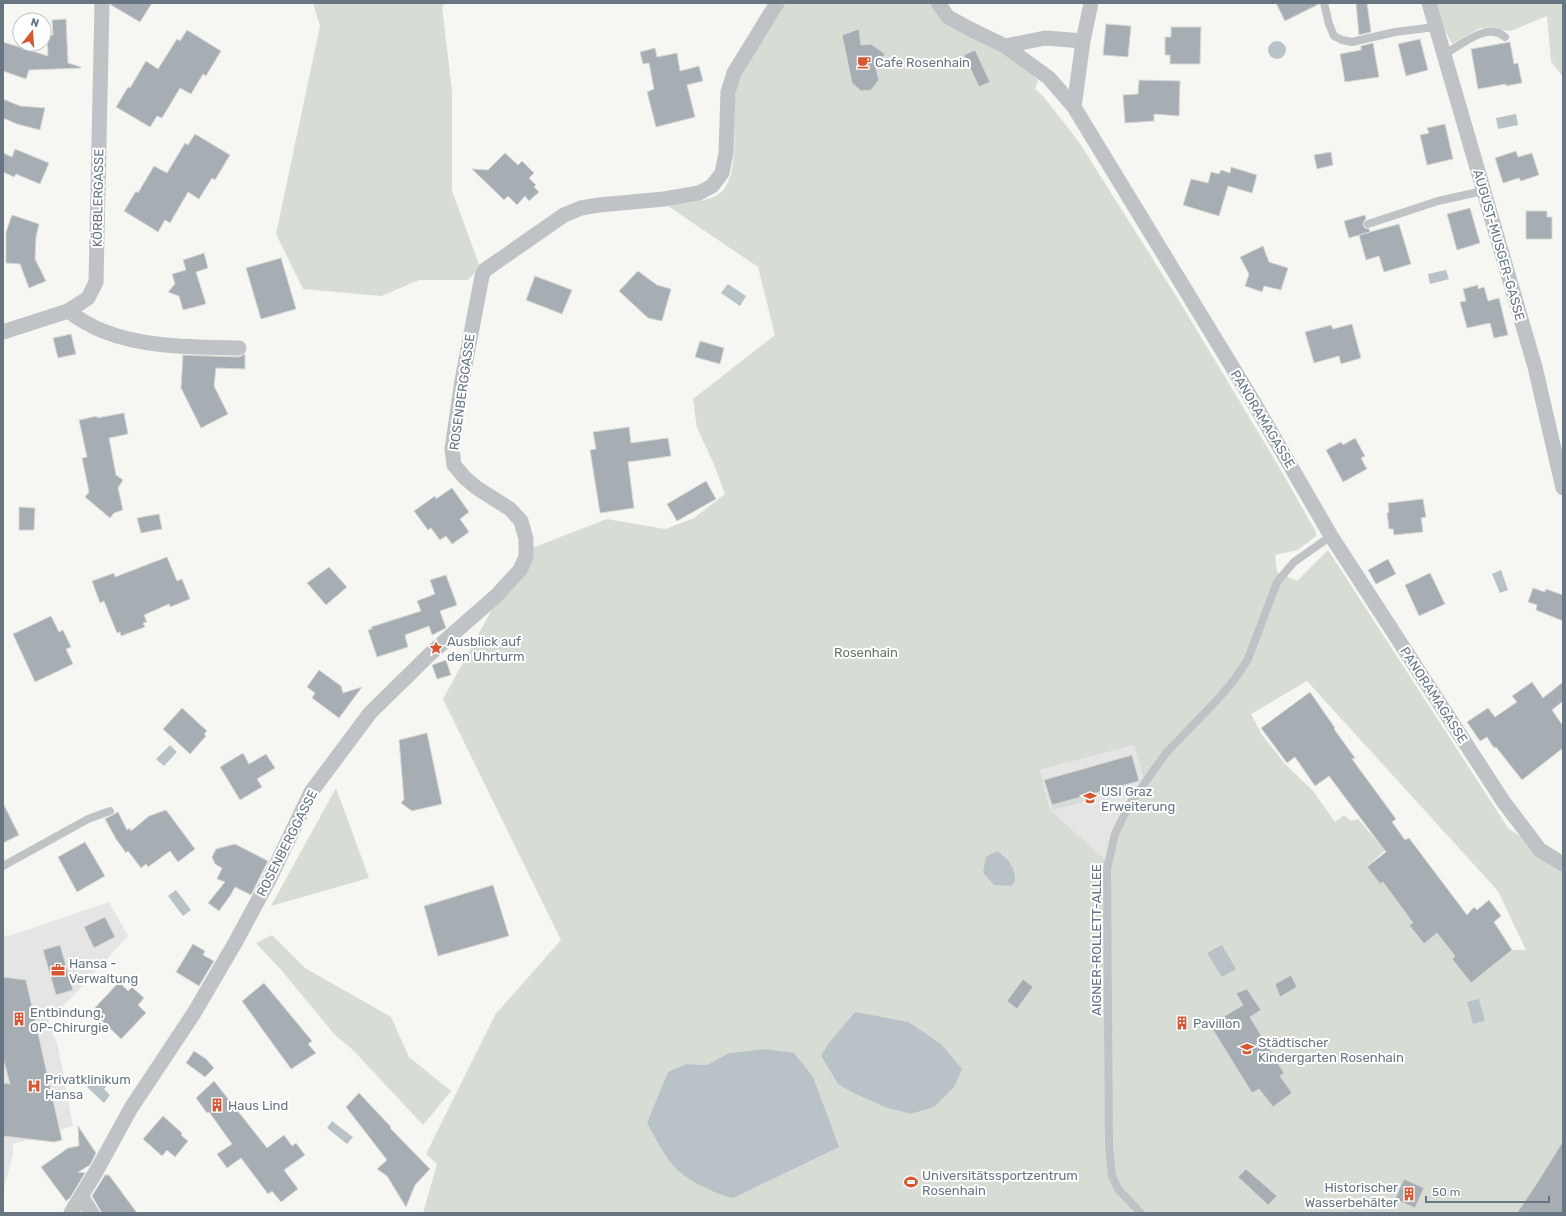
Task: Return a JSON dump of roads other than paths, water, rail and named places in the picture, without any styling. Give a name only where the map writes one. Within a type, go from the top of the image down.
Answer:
[{"type":"street","name":"KÖRBLERGASSE","points":[[3,332],[68,311],[88,298],[96,282],[102,3]]},
{"type":"street","name":"ROSENBERGGASSE","points":[[71,1213],[131,1108],[194,1013],[235,943],[269,880],[302,807],[311,792],[370,713],[430,654],[496,596],[520,570],[526,557],[526,539],[521,521],[510,509],[477,488],[465,478],[454,465],[452,449],[461,386],[482,276],[485,270],[564,214],[599,205],[664,199],[699,193],[712,186],[722,173],[726,153],[728,92],[734,73],[777,3]]},
{"type":"street","name":"PANORAMAGASSE","points":[[938,3],[948,17],[1005,46],[1049,78],[1074,106],[1261,415],[1331,536],[1503,801],[1540,850],[1563,864]]},
{"type":"street","points":[[1074,106],[1083,41],[1091,3]]},
{"type":"street","name":"AUGUST-MUSGER-GASSE","points":[[1429,3],[1535,367],[1563,488]]},
{"type":"street","points":[[1005,46],[1045,38],[1083,41]]},
{"type":"street","points":[[68,311],[84,322],[103,331],[133,340],[194,347],[239,348]]},
{"type":"street","points":[[81,1196],[92,1213]]},
{"type":"lane","points":[[1324,3],[1329,24],[1334,36],[1342,40],[1352,42],[1395,32],[1435,27]]},
{"type":"lane","points":[[1443,55],[1485,31],[1499,32],[1505,37]]},
{"type":"lane","points":[[1368,224],[1438,202],[1483,191]]},
{"type":"lane","name":"AIGNER-ROLLETT-ALLEE","points":[[1141,1213],[1118,1189],[1112,1176],[1109,1144],[1107,869],[1114,834],[1129,805],[1166,753],[1218,699],[1234,680],[1248,659],[1278,582],[1288,568],[1303,555],[1331,536]]},
{"type":"lane","points":[[3,866],[88,818],[110,810]]},
{"type":"place","name":"Cafe Rosenhain","points":[[864,62]]},
{"type":"place","name":"Ausblick auf den Uhrturm","points":[[436,648]]},
{"type":"place","name":"USI Graz Erweiterung","points":[[1090,798]]},
{"type":"place","name":"Hansa - Verwaltung","points":[[58,970]]},
{"type":"place","name":"Entbindung, OP-Chirurgie","points":[[19,1019]]},
{"type":"place","name":"Pavillon","points":[[1182,1023]]},
{"type":"place","name":"Städtischer Kindergarten Rosenhain","points":[[1247,1049]]},
{"type":"place","name":"Privatklinikum Hansa","points":[[34,1086]]},
{"type":"place","name":"Haus Lind","points":[[217,1105]]},
{"type":"place","name":"Universitätssportzentrum Rosenhain","points":[[911,1182]]},
{"type":"place","name":"Historischer Wasserbehälter","points":[[1409,1194]]},
{"type":"park label","name":"Rosenhain","points":[[866,652]]}]
